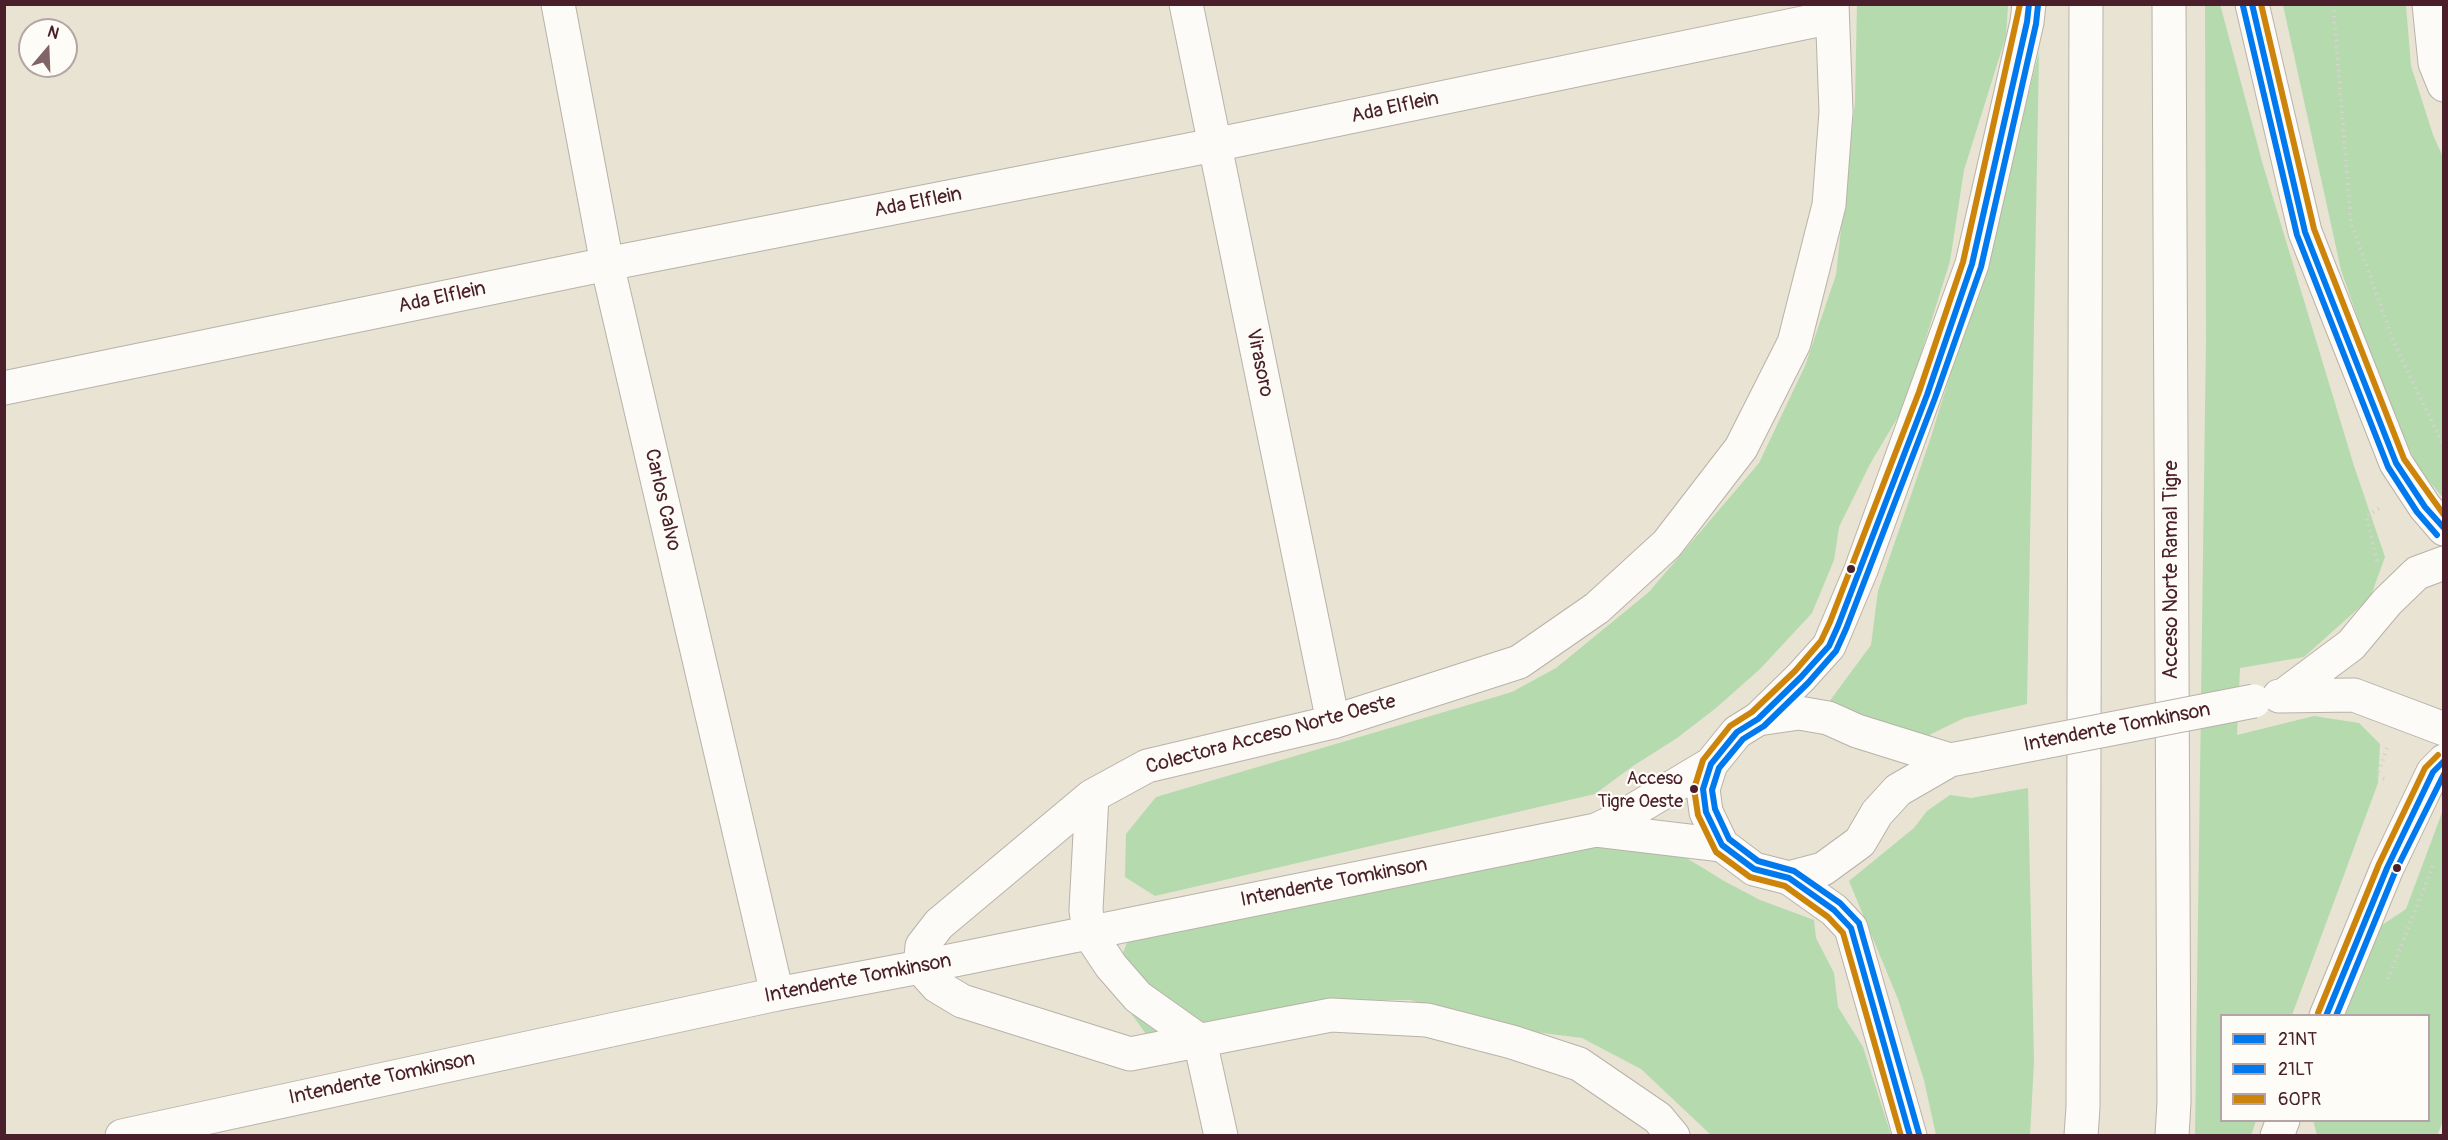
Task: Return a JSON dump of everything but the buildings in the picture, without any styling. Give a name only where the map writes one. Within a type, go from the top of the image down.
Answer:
[{"type":"main road","name":"Carlos Calvo","points":[[558,4],[607,264],[777,994]]},
{"type":"main road","name":"Virasoro","points":[[1186,4],[1333,722]]},
{"type":"main road","points":[[1910,1136],[1851,928],[1834,910],[1789,878],[1754,869],[1722,845],[1706,812],[1703,789],[1711,764],[1737,732],[1758,719],[1801,677],[1829,645],[1862,570],[1972,264],[2027,22],[2029,4]]},
{"type":"main road","points":[[2081,1136],[2083,1107],[2086,4]]},
{"type":"main road","name":"Acceso Norte Ramal Tigre","points":[[2169,4],[2174,1090],[2172,1136]]},
{"type":"main road","points":[[2252,4],[2305,232],[2396,463],[2444,529]]},
{"type":"main road","points":[[2429,4],[2435,63],[2444,85]]},
{"type":"main road","name":"Ada Elflein","points":[[4,388],[607,264],[1214,145],[1832,11]]},
{"type":"main road","name":"Colectora Acceso Norte Oeste","points":[[920,967],[922,946],[939,924],[1092,796],[1147,766],[1333,722],[1519,662],[1597,608],[1667,544],[1741,448],[1794,343],[1829,205],[1836,112],[1832,11]]},
{"type":"main road","name":"Intendente Tomkinson","points":[[2269,698],[2351,645],[2387,602],[2417,573],[2444,563]]},
{"type":"main road","name":"Intendente Tomkinson","points":[[1789,878],[1822,869],[1860,842],[1877,813],[1898,790],[1964,758],[2269,698],[2354,695],[2444,729]]},
{"type":"main road","name":"Intendente Tomkinson","points":[[1758,719],[1798,713],[1828,718],[1857,731],[1964,758]]},
{"type":"main road","points":[[2327,1014],[2387,868],[2433,772],[2444,761]]},
{"type":"main road","name":"Intendente Tomkinson","points":[[122,1136],[777,994],[1596,830],[1711,764]]},
{"type":"main road","points":[[1092,796],[1086,910],[1089,933],[1111,966],[1138,997],[1200,1041],[1221,1136]]},
{"type":"main road","name":"Intendente Tomkinson","points":[[1596,830],[1722,845]]},
{"type":"main road","points":[[920,967],[937,986],[962,1001],[1130,1054],[1331,1015],[1427,1020],[1512,1042],[1580,1064],[1658,1118],[1673,1136]]},
{"type":"path","points":[[2333,4],[2351,222],[2394,344],[2444,447]]},
{"type":"path","points":[[2388,979],[2435,862]]},
{"type":"green space","points":[[2220,4],[2263,165],[2354,466],[2385,557],[2370,598],[2304,657],[2240,668],[2237,735],[2314,716],[2359,723],[2380,744],[2378,783],[2292,1014],[2220,1014],[2220,1122],[2256,1122],[2251,1135],[2195,1136],[2206,338],[2205,5]]},
{"type":"green space","points":[[1857,5],[2008,5],[2006,36],[1964,170],[1950,261],[1905,405],[1870,464],[1839,527],[1834,560],[1812,613],[1760,669],[1716,708],[1677,738],[1595,794],[1155,896],[1125,877],[1126,834],[1156,797],[1512,692],[1556,668],[1649,592],[1759,463],[1805,366],[1836,275],[1855,102]]},
{"type":"green space","points":[[2283,5],[2406,5],[2411,66],[2433,135],[2443,157],[2443,498],[2418,468],[2384,394],[2341,270]]},
{"type":"green space","points":[[2039,52],[2027,704],[1964,718],[1923,738],[1829,702],[1871,645],[1878,591],[1930,440],[1991,242]]},
{"type":"green space","points":[[2028,788],[2034,1062],[2030,1135],[1936,1135],[1924,1080],[1898,999],[1849,881],[1914,828],[1927,811],[1950,795],[1971,798]]},
{"type":"green space","points":[[2443,810],[2443,1121],[2437,1136],[2317,1135],[2314,1122],[2430,1122],[2430,1014],[2344,1014],[2379,927],[2406,909]]},
{"type":"green space","points":[[1610,840],[1675,851],[1760,900],[1814,920],[1816,938],[1834,973],[1838,1007],[1863,1047],[1891,1135],[1711,1135],[1641,1069],[1582,1038],[1511,1029],[1410,1000],[1329,1000],[1146,1034],[1130,1012],[1122,955],[1130,936]]},
{"type":"transit line","name":"60PR","points":[[1901,1136],[1843,933],[1828,917],[1785,886],[1750,877],[1716,852],[1698,815],[1694,789],[1703,760],[1730,726],[1752,712],[1795,671],[1821,641],[1830,622],[1919,392],[1963,262],[2020,4]]},
{"type":"transit line","name":"21NT","points":[[1910,1136],[1851,928],[1834,910],[1789,878],[1754,869],[1722,845],[1706,812],[1703,789],[1711,764],[1737,732],[1758,719],[1801,677],[1829,646],[1838,626],[1927,395],[1972,264],[2027,22],[2029,4]]},
{"type":"transit line","name":"21NT","points":[[2252,4],[2305,232],[2396,463],[2425,507],[2444,528]]},
{"type":"transit line","name":"60PR","points":[[2261,4],[2314,229],[2404,459],[2444,515]]},
{"type":"transit line","name":"21LT","points":[[1919,1134],[1859,923],[1840,903],[1794,871],[1758,861],[1729,839],[1715,809],[1712,790],[1719,768],[1743,739],[1764,726],[1808,683],[1836,651],[1846,629],[1935,398],[1981,267],[2036,24],[2038,5]]},
{"type":"transit line","name":"21LT","points":[[2243,6],[2297,235],[2388,467],[2417,512],[2437,535]]},
{"type":"transit line","name":"60PR","points":[[2318,1013],[2379,864],[2425,768],[2438,755]]},
{"type":"transit line","name":"21NT","points":[[2327,1014],[2387,868],[2433,772],[2444,761]]},
{"type":"transit line","name":"21LT","points":[[2337,1014],[2395,872],[2444,774]]},
{"type":"place","name":"Acceso Tigre Oeste","points":[[1694,789]]}]
